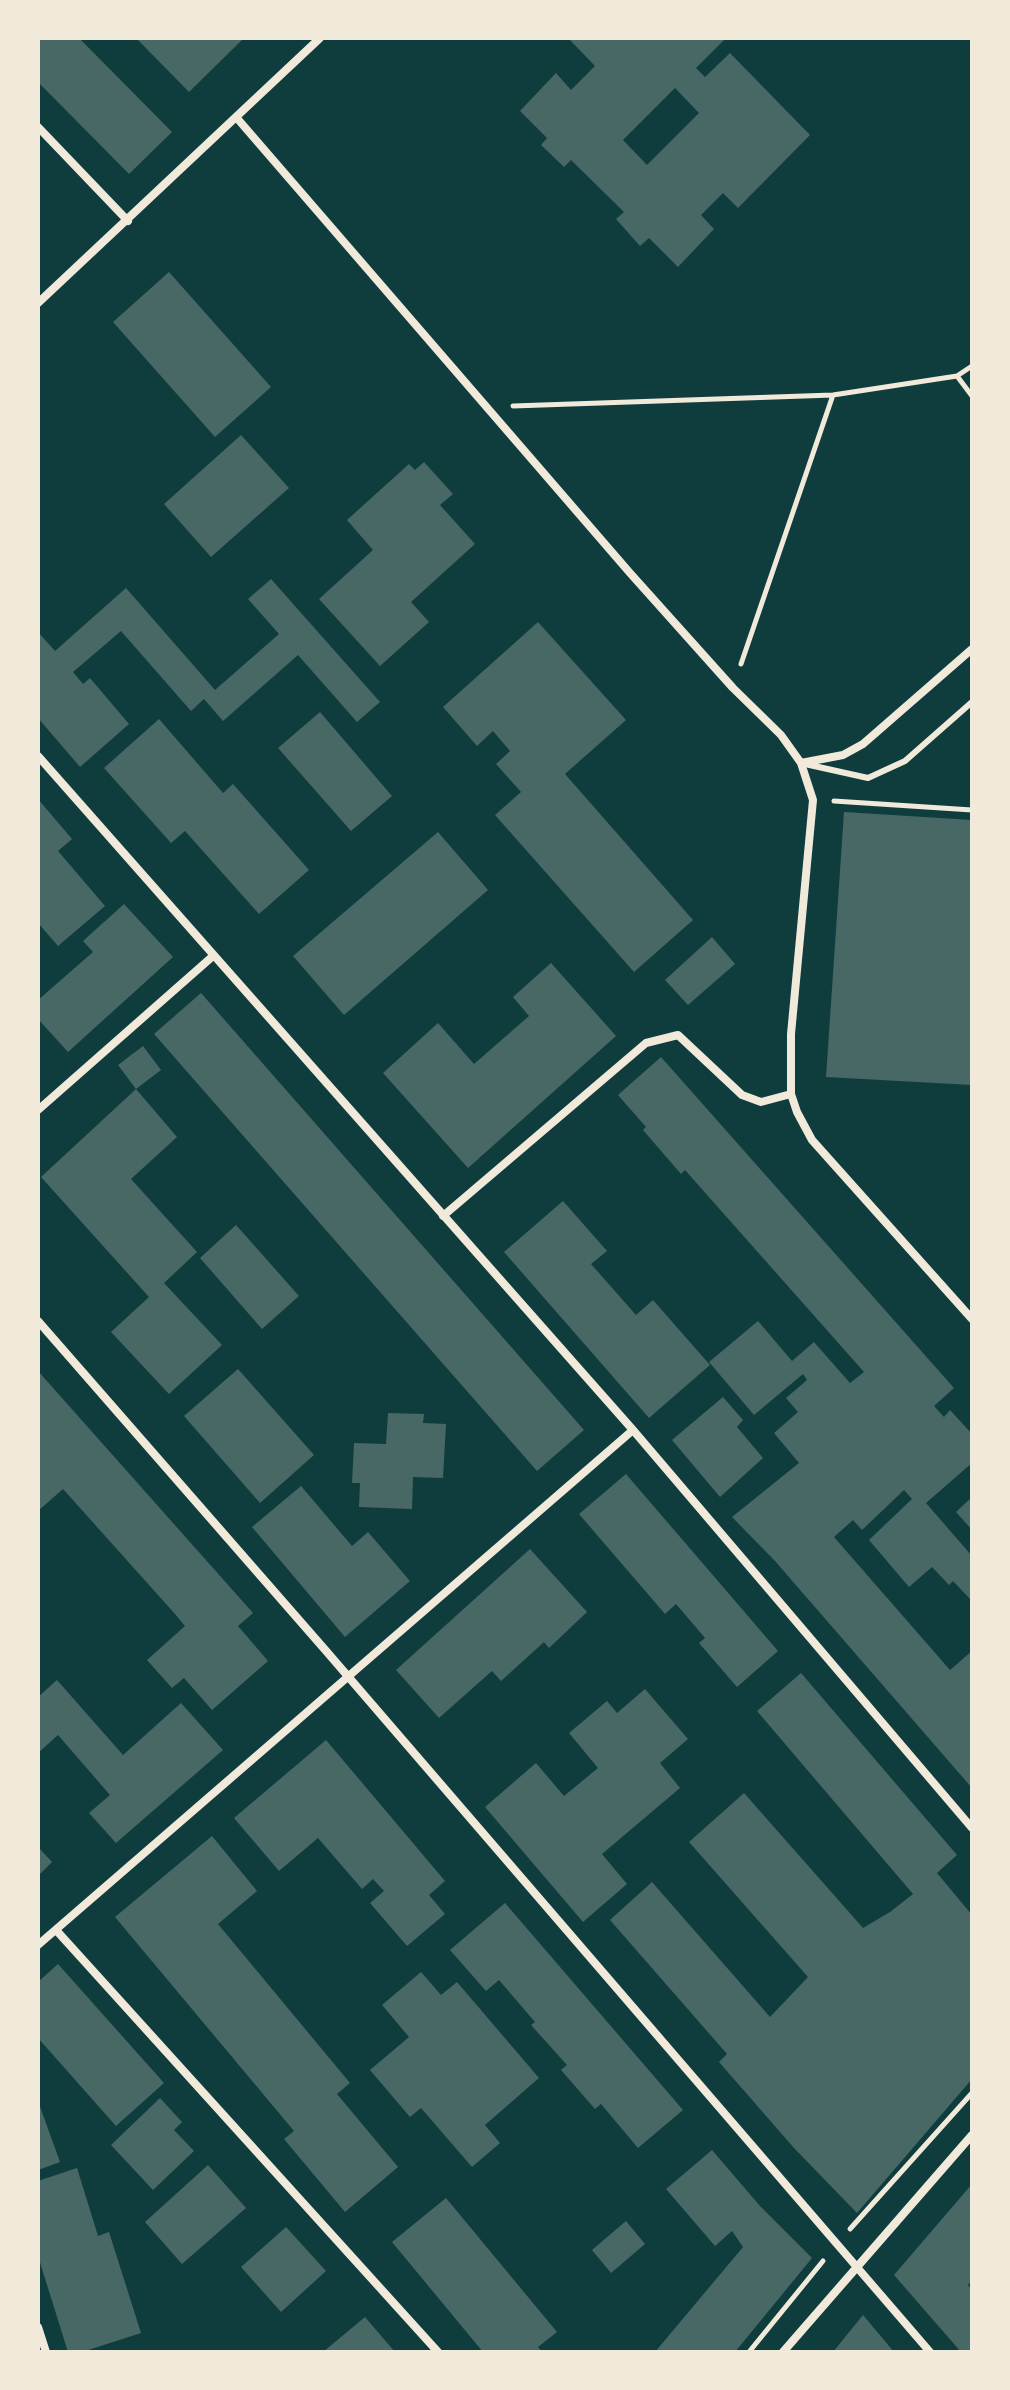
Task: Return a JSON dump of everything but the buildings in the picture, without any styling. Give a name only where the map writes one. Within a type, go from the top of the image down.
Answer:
[{"type":"street","points":[[38,303],[320,38]]},
{"type":"street","points":[[236,117],[733,688],[781,735],[801,763],[813,800],[791,1034],[791,1094],[812,1140],[972,1319]]},
{"type":"street","points":[[38,127],[128,221]]},
{"type":"street","points":[[801,763],[843,755],[863,744],[972,649]]},
{"type":"street","points":[[38,756],[633,1430],[972,1828]]},
{"type":"street","points":[[38,1110],[213,956]]},
{"type":"street","points":[[443,1216],[646,1043],[678,1035],[742,1095],[761,1102],[791,1094]]},
{"type":"street","points":[[38,1321],[930,2352]]},
{"type":"street","points":[[38,1945],[633,1430]]},
{"type":"street","points":[[56,1930],[438,2352]]},
{"type":"street","points":[[783,2352],[972,2135]]},
{"type":"street","points":[[38,2327],[46,2352]]},
{"type":"lane","points":[[801,763],[868,778],[905,761],[972,702]]},
{"type":"path","points":[[488,407],[833,395],[957,376],[972,366]]},
{"type":"path","points":[[957,376],[972,396]]},
{"type":"path","points":[[733,688],[833,395]]},
{"type":"path","points":[[813,800],[972,810]]},
{"type":"path","points":[[749,2352],[837,2244],[972,2093]]}]
